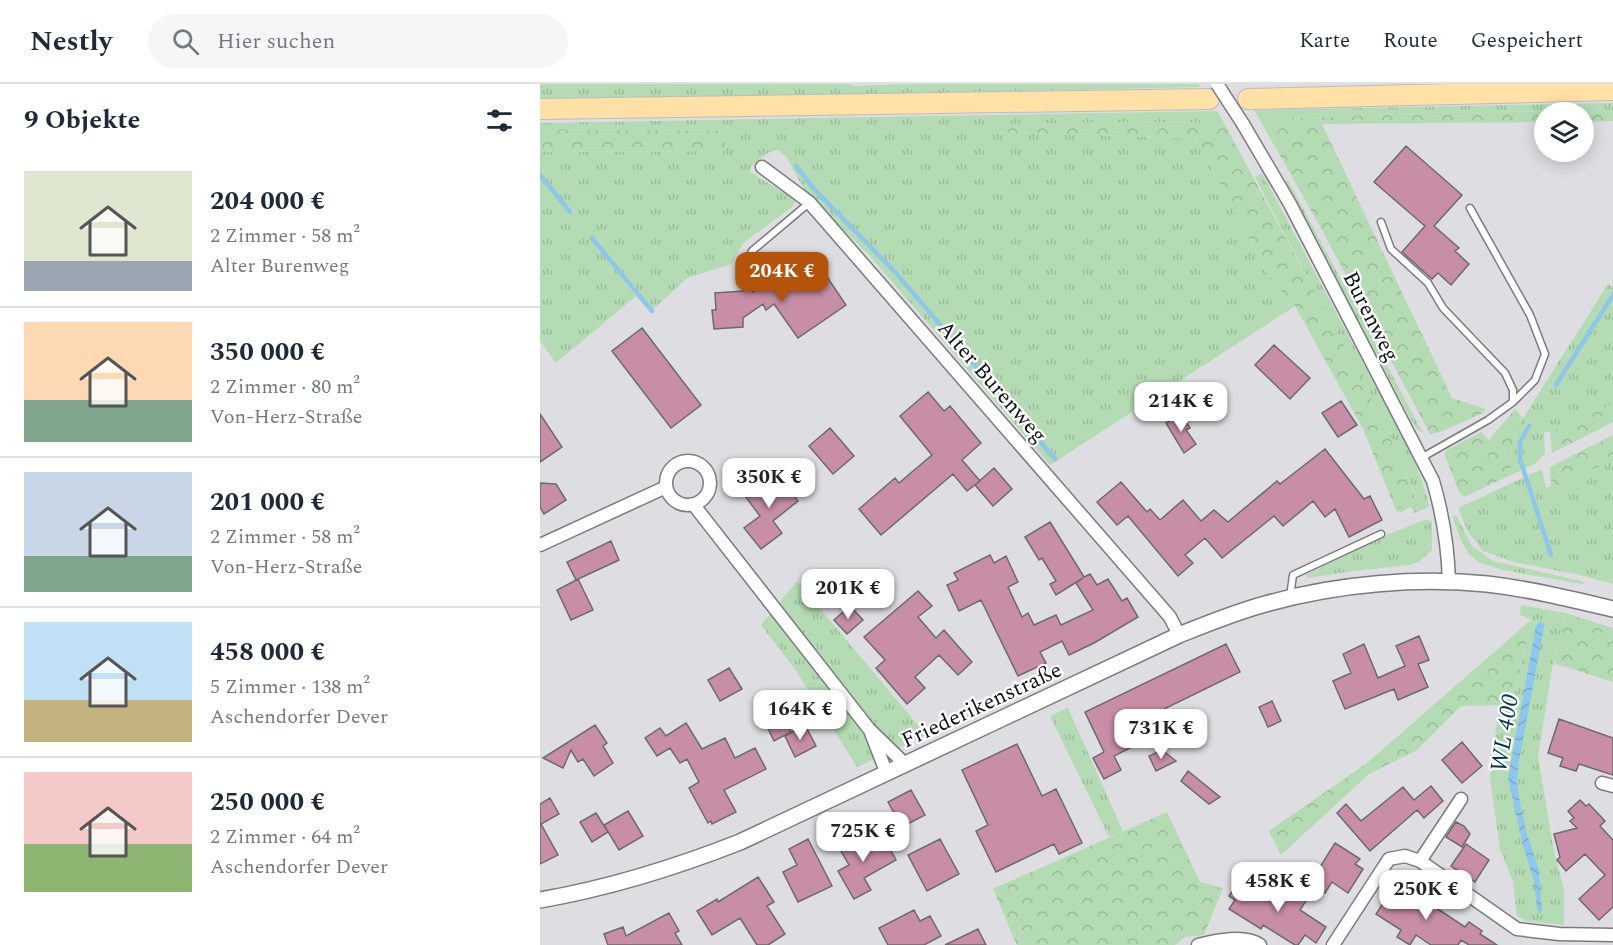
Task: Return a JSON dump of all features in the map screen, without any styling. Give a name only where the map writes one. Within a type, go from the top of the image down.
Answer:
[{"type":"main road","points":[[1248,99],[1613,90]]},
{"type":"main road","points":[[540,109],[1213,91]]},
{"type":"street","name":"Burenweg","points":[[1213,91],[1243,124],[1290,204],[1433,481],[1448,548],[1449,582]]},
{"type":"street","name":"Alter Burenweg","points":[[762,167],[809,202],[1170,617],[1179,635]]},
{"type":"street","points":[[686,460],[700,464],[709,476],[710,483],[705,496],[693,504],[686,505],[673,499],[666,487],[666,479],[672,466],[686,460]]},
{"type":"street","points":[[540,545],[666,487]]},
{"type":"street","points":[[693,504],[869,729],[906,765]]},
{"type":"street","name":"Friederikenstraße","points":[[540,900],[624,882],[699,858],[792,819],[1179,635],[1224,617],[1290,598],[1372,584],[1449,582],[1486,584],[1542,592],[1613,609]]},
{"type":"street","points":[[869,729],[887,774]]},
{"type":"street","points":[[1420,861],[1461,799]]},
{"type":"street","points":[[1333,945],[1389,859],[1405,856],[1420,861],[1517,929],[1559,934],[1613,935]]},
{"type":"street","points":[[1198,945],[1225,939],[1255,942],[1260,945]]},
{"type":"lane","points":[[744,282],[746,264],[752,251],[809,202]]},
{"type":"lane","points":[[1421,458],[1488,420],[1513,402],[1535,380],[1545,354],[1530,315],[1470,208]]},
{"type":"lane","points":[[1381,222],[1392,249],[1428,283],[1443,308],[1505,373],[1513,390],[1513,402]]},
{"type":"lane","points":[[1290,598],[1293,575],[1381,534]]},
{"type":"green space","points":[[540,84],[705,84],[704,86],[540,88]]},
{"type":"green space","points":[[705,84],[852,84],[852,86],[1198,84],[1200,87],[540,101],[540,88],[704,86]]},
{"type":"green space","points":[[1594,103],[1613,103],[1613,110],[1594,110]]},
{"type":"green space","points":[[1534,105],[1534,111],[1420,113],[1260,120],[1254,110]]},
{"type":"green space","points":[[1594,110],[1613,110],[1613,121],[1594,122]]},
{"type":"green space","points":[[1217,111],[1224,123],[1119,122],[986,125],[987,132],[1195,138],[1270,278],[1295,306],[1050,465],[870,256],[806,193],[786,156],[777,150],[768,153],[751,166],[750,172],[796,200],[792,207],[743,243],[732,264],[687,278],[650,312],[636,296],[556,363],[540,341],[540,152],[725,151],[724,131],[540,129],[540,123]]},
{"type":"green space","points":[[1534,111],[1534,122],[1322,124],[1452,398],[1486,409],[1483,413],[1440,432],[1430,434],[1322,230],[1260,120],[1420,113]]},
{"type":"green space","points":[[1224,123],[1339,337],[1387,431],[1417,500],[1396,510],[1363,429],[1295,306],[1270,278],[1195,138],[987,132],[986,124]]},
{"type":"green space","points":[[540,129],[724,131],[726,151],[540,152]]},
{"type":"green space","points":[[1262,173],[1406,444],[1421,477],[1429,507],[1414,513],[1411,507],[1398,513],[1396,510],[1417,499],[1387,431],[1255,177]]},
{"type":"green space","points":[[1288,180],[1423,433],[1411,420],[1285,182]]},
{"type":"green space","points":[[1608,284],[1613,287],[1613,404],[1578,422],[1544,433],[1545,453],[1535,464],[1511,475],[1511,452],[1523,418]]},
{"type":"green space","points":[[1613,403],[1613,422],[1552,453],[1550,431],[1578,422]]},
{"type":"green space","points":[[1515,409],[1523,418],[1511,452],[1511,475],[1464,497],[1459,492],[1444,453],[1481,432],[1489,440]]},
{"type":"green space","points":[[1613,435],[1613,461],[1551,487],[1550,467]]},
{"type":"green space","points":[[1613,461],[1613,584],[1514,562],[1483,551],[1468,532],[1458,508],[1542,469],[1546,488]]},
{"type":"green space","points":[[1456,515],[1472,546],[1493,561],[1585,582],[1582,584],[1503,570],[1480,563],[1469,554],[1462,543],[1452,516]]},
{"type":"green space","points":[[1427,519],[1432,522],[1432,550],[1419,562],[1308,578],[1306,575],[1381,537]]},
{"type":"green space","points":[[797,581],[926,735],[857,767],[795,669],[761,625]]},
{"type":"green space","points":[[1521,605],[1565,613],[1553,663],[1538,756],[1553,846],[1564,891],[1564,925],[1526,921],[1517,916],[1513,882],[1500,849],[1490,778],[1499,705],[1512,704],[1532,620],[1520,615]]},
{"type":"green space","points":[[1565,613],[1613,628],[1613,682],[1553,663]]},
{"type":"green space","points":[[1532,619],[1512,705],[1461,706],[1417,750],[1369,774],[1281,855],[1269,831],[1367,763]]},
{"type":"green space","points":[[1068,708],[1123,831],[1109,837],[1050,716]]},
{"type":"green space","points":[[1167,812],[1200,882],[1223,888],[1204,935],[1185,937],[1175,945],[1017,945],[993,889]]},
{"type":"water","points":[[1539,622],[1543,622],[1544,627],[1517,782],[1527,834],[1539,870],[1542,911],[1540,914],[1508,778],[1536,626]]},
{"type":"building","points":[[1406,146],[1462,195],[1434,226],[1459,248],[1455,251],[1469,264],[1451,285],[1438,273],[1432,279],[1402,252],[1425,226],[1374,182]]},
{"type":"building","points":[[821,268],[846,305],[798,338],[774,304],[766,310],[763,304],[743,318],[743,327],[714,329],[712,310],[716,310],[715,293],[743,291],[750,287],[753,292],[778,275],[789,290]]},
{"type":"building","points":[[642,328],[701,405],[671,428],[612,351]]},
{"type":"building","points":[[1274,345],[1310,378],[1290,399],[1255,365]]},
{"type":"building","points":[[928,392],[944,411],[950,406],[981,443],[962,460],[980,481],[967,491],[953,474],[881,535],[859,509],[895,478],[899,483],[932,455],[900,416]]},
{"type":"building","points":[[1341,401],[1357,425],[1338,437],[1322,413]]},
{"type":"building","points":[[540,414],[562,447],[540,462]]},
{"type":"building","points":[[1181,414],[1190,428],[1186,430],[1196,444],[1184,453],[1166,423]]},
{"type":"building","points":[[830,428],[854,456],[833,474],[809,446]]},
{"type":"building","points":[[1325,449],[1364,499],[1370,496],[1382,520],[1349,537],[1335,509],[1325,517],[1313,501],[1283,526],[1274,516],[1222,558],[1205,538],[1185,555],[1193,563],[1178,576],[1128,516],[1117,525],[1097,502],[1121,482],[1147,512],[1150,509],[1160,520],[1183,500],[1201,521],[1214,510],[1228,522],[1277,481],[1280,484]]},
{"type":"building","points":[[994,468],[1012,489],[993,506],[975,485]]},
{"type":"building","points":[[777,472],[798,501],[773,521],[782,533],[761,549],[744,528],[760,516],[745,496]]},
{"type":"building","points":[[540,483],[556,484],[566,500],[544,514],[540,507]]},
{"type":"building","points":[[1050,522],[1084,577],[1090,574],[1097,585],[1108,579],[1122,601],[1127,598],[1138,617],[1069,655],[1062,641],[1040,652],[1046,663],[1018,676],[981,600],[959,611],[947,585],[958,580],[954,573],[990,555],[994,563],[1006,556],[1018,582],[1008,587],[1022,617],[1028,613],[1034,625],[1056,615],[1061,625],[1093,610],[1076,583],[1083,578],[1056,595],[1050,584],[1056,581],[1042,558],[1039,560],[1025,537]]},
{"type":"building","points":[[611,541],[619,560],[576,580],[567,562]]},
{"type":"building","points":[[578,579],[593,610],[571,620],[557,590]]},
{"type":"building","points":[[918,591],[932,606],[918,617],[936,638],[944,630],[972,662],[958,675],[939,655],[915,677],[925,688],[907,704],[876,668],[885,660],[864,637]]},
{"type":"building","points":[[850,606],[863,620],[847,634],[834,620]]},
{"type":"building","points":[[1419,636],[1429,660],[1418,664],[1428,687],[1398,700],[1394,689],[1345,709],[1333,681],[1351,673],[1343,654],[1364,644],[1378,678],[1405,666],[1396,646]]},
{"type":"building","points":[[1226,644],[1240,672],[1123,729],[1132,747],[1114,756],[1121,770],[1104,779],[1093,758],[1104,752],[1085,712]]},
{"type":"building","points":[[729,668],[742,689],[720,701],[708,680]]},
{"type":"building","points":[[1272,701],[1281,721],[1268,727],[1259,707]]},
{"type":"building","points":[[782,714],[791,732],[774,741],[765,722]]},
{"type":"building","points":[[1559,719],[1613,738],[1613,775],[1579,764],[1576,771],[1560,766],[1563,758],[1548,753]]},
{"type":"building","points":[[1195,721],[1203,737],[1186,745],[1178,729]]},
{"type":"building","points":[[686,723],[702,749],[725,738],[735,758],[755,748],[766,769],[724,790],[736,812],[712,824],[711,821],[708,823],[689,788],[699,782],[687,759],[680,763],[670,748],[657,756],[645,738],[660,728],[666,736]]},
{"type":"building","points":[[595,725],[607,743],[603,746],[613,763],[594,776],[583,759],[578,762],[571,750],[563,768],[543,758]]},
{"type":"building","points":[[805,725],[816,746],[795,757],[785,736]]},
{"type":"building","points":[[1462,742],[1482,766],[1462,783],[1442,760]]},
{"type":"building","points":[[1017,744],[1042,796],[1056,789],[1082,843],[1059,854],[1054,844],[996,872],[976,831],[988,825],[962,770]]},
{"type":"building","points":[[1162,750],[1176,761],[1156,771],[1149,756]]},
{"type":"building","points":[[1188,771],[1220,797],[1209,804],[1181,781]]},
{"type":"building","points":[[1431,786],[1443,801],[1424,818],[1417,810],[1370,851],[1337,813],[1346,804],[1361,821],[1403,787],[1414,800]]},
{"type":"building","points":[[911,790],[925,815],[902,827],[888,802]]},
{"type":"building","points":[[550,798],[559,814],[541,824],[558,855],[540,864],[540,804]]},
{"type":"building","points":[[1580,800],[1586,806],[1589,804],[1605,821],[1600,826],[1613,840],[1613,907],[1599,920],[1579,899],[1605,875],[1585,854],[1566,871],[1557,860],[1560,857],[1554,834],[1577,828],[1570,821],[1574,818],[1568,811]]},
{"type":"building","points":[[628,811],[643,836],[619,850],[604,825]]},
{"type":"building","points":[[596,813],[608,832],[592,842],[580,822]]},
{"type":"building","points":[[1456,822],[1464,826],[1470,834],[1462,847],[1446,837]]},
{"type":"building","points":[[855,835],[863,850],[884,838],[896,860],[864,878],[871,890],[854,899],[838,871],[849,865],[837,844]]},
{"type":"building","points":[[808,839],[832,886],[798,902],[783,872],[797,865],[789,849]]},
{"type":"building","points":[[940,839],[959,874],[927,891],[908,855]]},
{"type":"building","points":[[1335,843],[1360,859],[1355,864],[1363,869],[1348,893],[1332,882],[1325,893],[1310,883]]},
{"type":"building","points":[[1466,844],[1489,860],[1475,882],[1451,866]]},
{"type":"building","points":[[758,877],[774,902],[767,906],[785,934],[768,945],[757,945],[740,918],[712,935],[697,911],[717,899],[718,902]]},
{"type":"building","points":[[1239,881],[1277,905],[1291,885],[1297,889],[1299,885],[1311,893],[1300,910],[1326,927],[1316,943],[1305,935],[1298,945],[1295,945],[1263,925],[1261,929],[1229,909],[1235,900],[1229,896]]},
{"type":"building","points":[[1397,882],[1465,927],[1469,922],[1482,931],[1480,934],[1497,945],[1469,945],[1461,940],[1458,945],[1431,945],[1416,935],[1410,945],[1397,937],[1401,930],[1376,914]]},
{"type":"building","points":[[914,910],[920,921],[930,916],[941,936],[924,945],[888,945],[879,928]]},
{"type":"building","points":[[669,913],[679,931],[675,933],[682,945],[608,945],[604,934],[623,927],[626,936]]},
{"type":"building","points":[[978,929],[986,945],[945,945]]},
{"type":"waterway","points":[[796,166],[814,189],[895,272],[1055,459]]},
{"type":"waterway","points":[[540,175],[570,212]]},
{"type":"waterway","points":[[592,238],[652,311]]},
{"type":"waterway","name":"WL 400","points":[[1556,385],[1613,295]]},
{"type":"waterway","points":[[1529,426],[1520,442],[1520,459],[1551,555]]}]
